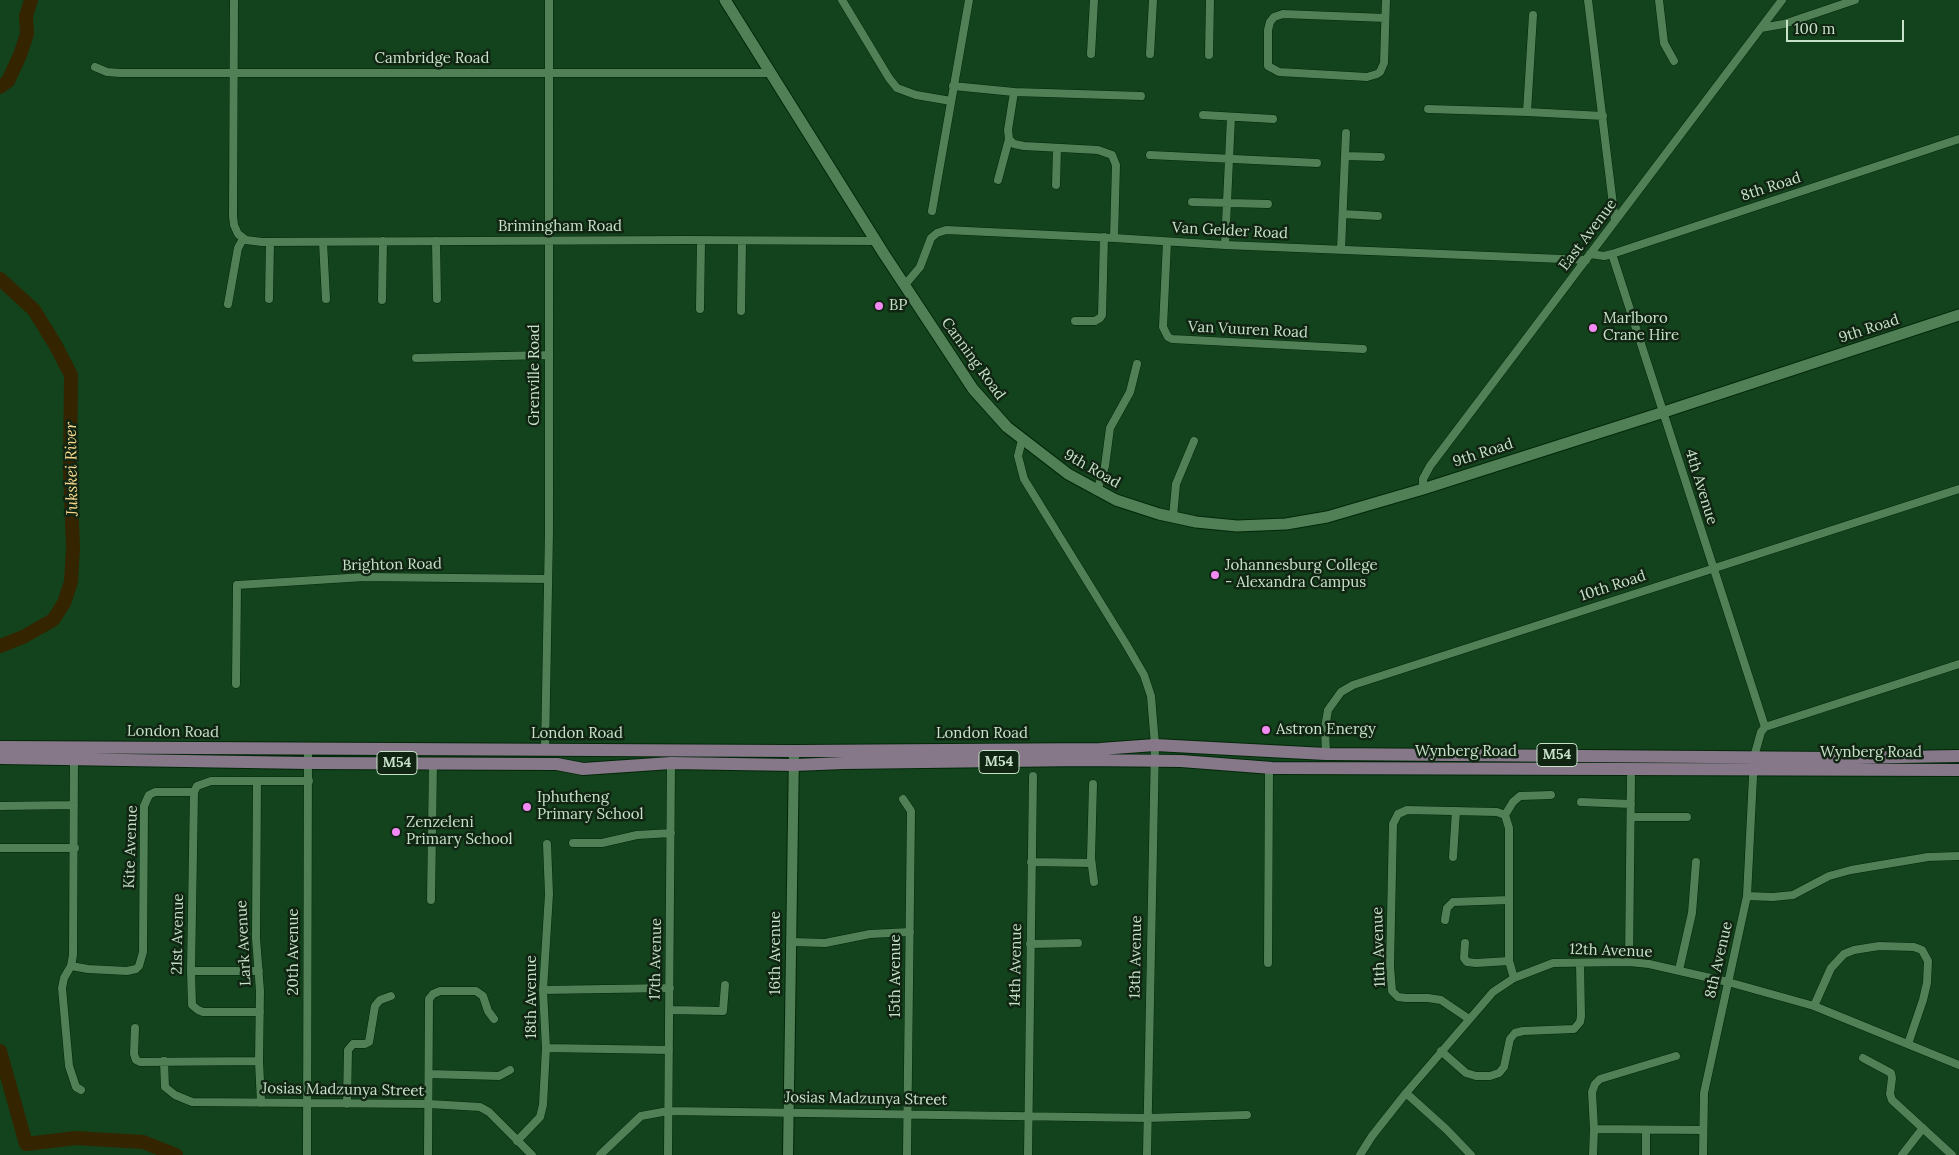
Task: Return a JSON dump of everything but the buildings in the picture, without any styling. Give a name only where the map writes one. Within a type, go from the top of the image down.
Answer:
[{"type":"main road","name":"Canning Road","points":[[725,0],[904,286],[973,389],[996,416],[1022,440]]},
{"type":"main road","name":"9th Road","points":[[1022,440],[1068,474],[1116,500],[1196,522],[1237,526],[1286,524],[1340,514],[1423,489],[1959,315]]},
{"type":"main road","name":"London Road","points":[[0,747],[794,751],[1100,749],[1155,745]]},
{"type":"main road","name":"Wynberg Road","points":[[1155,745],[1326,754],[1753,763],[1959,770]]},
{"type":"main road","name":"Wynberg Road","points":[[1154,760],[1269,767],[1753,763],[1959,756]]},
{"type":"main road","name":"London Road","points":[[0,758],[308,763],[433,762],[557,764],[584,769],[671,763],[794,765],[844,762],[1154,760]]},
{"type":"street","points":[[228,304],[238,248],[243,239],[236,229],[233,216],[234,0]]},
{"type":"street","name":"Grenville Road","points":[[545,751],[548,579],[548,0]]},
{"type":"street","points":[[842,0],[889,78],[898,88],[916,96],[951,100]]},
{"type":"street","points":[[932,211],[969,0]]},
{"type":"street","points":[[1091,54],[1094,0]]},
{"type":"street","points":[[1150,54],[1153,0]]},
{"type":"street","points":[[1209,55],[1210,0]]},
{"type":"street","points":[[1385,18],[1284,14],[1274,17],[1270,22],[1268,30],[1268,66],[1279,72],[1372,76],[1380,72],[1384,63],[1386,0]]},
{"type":"street","points":[[1588,0],[1615,221]]},
{"type":"street","points":[[1659,0],[1664,43],[1674,61]]},
{"type":"street","name":"East Avenue","points":[[1423,489],[1423,479],[1430,466],[1782,0]]},
{"type":"street","points":[[1761,28],[1784,24],[1855,0]]},
{"type":"street","points":[[1527,112],[1533,15]]},
{"type":"street","name":"Cambridge Road","points":[[95,67],[113,73],[771,73]]},
{"type":"street","points":[[954,86],[1014,92],[1141,96]]},
{"type":"street","points":[[998,180],[1009,139],[1008,130],[1014,92]]},
{"type":"street","points":[[1428,109],[1603,116]]},
{"type":"street","points":[[1203,115],[1274,119]]},
{"type":"street","points":[[1225,245],[1231,117]]},
{"type":"street","points":[[1341,250],[1346,133]]},
{"type":"street","points":[[1009,139],[1020,145],[1103,150],[1112,155],[1116,165],[1114,238]]},
{"type":"street","name":"8th Road","points":[[1588,257],[1612,254],[1959,139]]},
{"type":"street","points":[[1056,185],[1057,148]]},
{"type":"street","points":[[1150,155],[1317,163]]},
{"type":"street","points":[[1346,156],[1381,157]]},
{"type":"street","points":[[1192,202],[1268,204]]},
{"type":"street","points":[[1343,214],[1378,216]]},
{"type":"street","name":"Van Gelder Road","points":[[904,286],[920,267],[930,238],[943,231],[1104,237],[1167,242],[1341,250],[1588,257]]},
{"type":"street","points":[[1075,321],[1095,321],[1102,315],[1104,237]]},
{"type":"street","name":"Brimingham Road","points":[[243,239],[253,242],[549,240],[876,241]]},
{"type":"street","points":[[700,309],[701,240]]},
{"type":"street","points":[[436,241],[437,299]]},
{"type":"street","points":[[741,311],[742,241]]},
{"type":"street","points":[[269,299],[270,242]]},
{"type":"street","points":[[323,242],[326,298]]},
{"type":"street","points":[[382,300],[383,242]]},
{"type":"street","name":"Van Vuuren Road","points":[[1167,242],[1163,327],[1172,339],[1363,349]]},
{"type":"street","name":"4th Avenue","points":[[1612,254],[1765,727]]},
{"type":"street","points":[[416,358],[548,355]]},
{"type":"street","points":[[1097,491],[1105,466],[1110,428],[1130,392],[1137,364]]},
{"type":"street","points":[[1022,440],[1018,456],[1024,479],[1144,676],[1153,706],[1155,745]]},
{"type":"street","points":[[1173,517],[1176,484],[1194,441]]},
{"type":"street","name":"10th Road","points":[[1326,754],[1325,728],[1328,710],[1336,697],[1346,688],[1959,489]]},
{"type":"street","name":"Brighton Road","points":[[236,684],[237,585],[364,577],[548,579]]},
{"type":"street","points":[[1765,727],[1959,664]]},
{"type":"street","name":"8th Avenue","points":[[1703,1155],[1704,1093],[1747,896],[1753,763],[1761,732],[1765,727]]},
{"type":"street","name":"13th Avenue","points":[[1147,1155],[1155,745]]},
{"type":"street","points":[[74,747],[73,955],[71,966],[64,978],[62,988],[69,1066],[76,1087],[81,1090]]},
{"type":"street","name":"20th Avenue","points":[[307,1155],[308,749]]},
{"type":"street","name":"16th Avenue","points":[[788,1155],[794,751]]},
{"type":"street","points":[[430,900],[433,762]]},
{"type":"street","name":"17th Avenue","points":[[668,1155],[671,763]]},
{"type":"street","points":[[1268,963],[1269,767]]},
{"type":"street","name":"14th Avenue","points":[[1028,1155],[1033,776]]},
{"type":"street","points":[[1628,962],[1631,777]]},
{"type":"street","name":"Lark Avenue","points":[[257,781],[256,938],[259,971],[261,1103]]},
{"type":"street","name":"Kite Avenue","points":[[71,966],[127,971],[140,966],[143,952],[146,801],[149,795],[155,792],[194,792],[197,786],[207,782],[309,781]]},
{"type":"street","points":[[1094,784],[1091,863],[1094,882]]},
{"type":"street","name":"21st Avenue","points":[[194,792],[192,1006],[203,1012],[260,1012]]},
{"type":"street","points":[[1514,978],[1509,961],[1509,828],[1505,815],[1512,802],[1520,796],[1551,794]]},
{"type":"street","name":"15th Avenue","points":[[903,799],[911,811],[907,1155]]},
{"type":"street","points":[[1581,802],[1631,804]]},
{"type":"street","points":[[0,806],[74,804]]},
{"type":"street","name":"11th Avenue","points":[[1456,811],[1407,810],[1402,811],[1395,818],[1392,826],[1390,966],[1392,991],[1398,997],[1441,1000],[1468,1019]]},
{"type":"street","points":[[1453,857],[1456,811],[1497,812],[1505,815]]},
{"type":"street","points":[[1631,817],[1687,817]]},
{"type":"street","points":[[573,843],[602,843],[637,835],[671,833]]},
{"type":"street","name":"18th Avenue","points":[[517,1141],[542,1114],[546,1048],[544,990],[549,894],[547,844]]},
{"type":"street","points":[[0,848],[75,848]]},
{"type":"street","points":[[1747,896],[1773,897],[1792,895],[1829,876],[1851,870],[1919,858],[1959,856]]},
{"type":"street","points":[[1031,862],[1091,863]]},
{"type":"street","points":[[1679,970],[1692,913],[1696,862]]},
{"type":"street","points":[[1445,920],[1447,908],[1453,902],[1509,900]]},
{"type":"street","points":[[792,942],[825,943],[870,934],[910,932]]},
{"type":"street","points":[[1030,944],[1078,943]]},
{"type":"street","points":[[1465,943],[1464,958],[1467,962],[1509,961]]},
{"type":"street","points":[[1814,1006],[1831,968],[1844,954],[1854,950],[1879,946],[1914,947],[1922,950],[1928,961],[1927,983],[1908,1044]]},
{"type":"street","name":"12th Avenue","points":[[1360,1155],[1372,1136],[1406,1093],[1492,992],[1514,978],[1547,965],[1628,962],[1679,970],[1814,1006],[1959,1065]]},
{"type":"street","points":[[1441,1051],[1466,1073],[1476,1076],[1490,1076],[1499,1073],[1504,1067],[1510,1039],[1515,1033],[1574,1029],[1578,1027],[1581,1016],[1580,963]]},
{"type":"street","points":[[191,971],[259,971]]},
{"type":"street","points":[[670,1010],[723,1011],[725,985]]},
{"type":"street","points":[[544,990],[670,988]]},
{"type":"street","points":[[428,1155],[429,1002],[433,994],[440,991],[478,992],[483,996],[488,1011],[494,1019]]},
{"type":"street","points":[[347,1104],[348,1050],[353,1044],[369,1042],[375,1006],[380,1000],[391,996]]},
{"type":"street","points":[[135,1028],[134,1054],[136,1060],[143,1062],[259,1062]]},
{"type":"street","points":[[546,1048],[669,1050]]},
{"type":"street","points":[[1592,1155],[1594,1129],[1592,1092],[1595,1084],[1600,1079],[1676,1056]]},
{"type":"street","points":[[1863,1058],[1891,1073],[1890,1094],[1892,1100],[1952,1155]]},
{"type":"street","name":"Josias Madzunya Street","points":[[164,1061],[165,1087],[192,1102],[429,1104],[483,1108],[532,1155]]},
{"type":"street","points":[[429,1074],[499,1076],[510,1070]]},
{"type":"street","points":[[1406,1093],[1446,1129],[1471,1155]]},
{"type":"street","name":"Josias Madzunya Street","points":[[600,1155],[641,1116],[668,1111],[1147,1118],[1247,1115]]},
{"type":"street","points":[[1902,1155],[1923,1128]]},
{"type":"street","points":[[1594,1129],[1702,1130]]},
{"type":"street","points":[[1646,1130],[1646,1155]]},
{"type":"waterway","name":"Jukskei River","points":[[0,87],[8,81],[20,55],[27,34],[26,16],[31,0]]},
{"type":"waterway","name":"Jukskei River","points":[[0,279],[34,310],[71,375],[70,470],[73,548],[71,582],[64,603],[53,620],[23,637],[0,646]]},
{"type":"waterway","name":"Jukskei River","points":[[0,1051],[26,1144],[76,1138],[143,1142],[176,1155]]},
{"type":"place","name":"BP","points":[[879,306]]},
{"type":"place","name":"Marlboro Crane Hire","points":[[1593,328]]},
{"type":"place","name":"Johannesburg College - Alexandra Campus","points":[[1215,575]]},
{"type":"place","name":"Astron Energy","points":[[1266,730]]},
{"type":"place","name":"Iphutheng Primary School","points":[[527,807]]},
{"type":"place","name":"Zenzeleni Primary School","points":[[396,832]]}]
